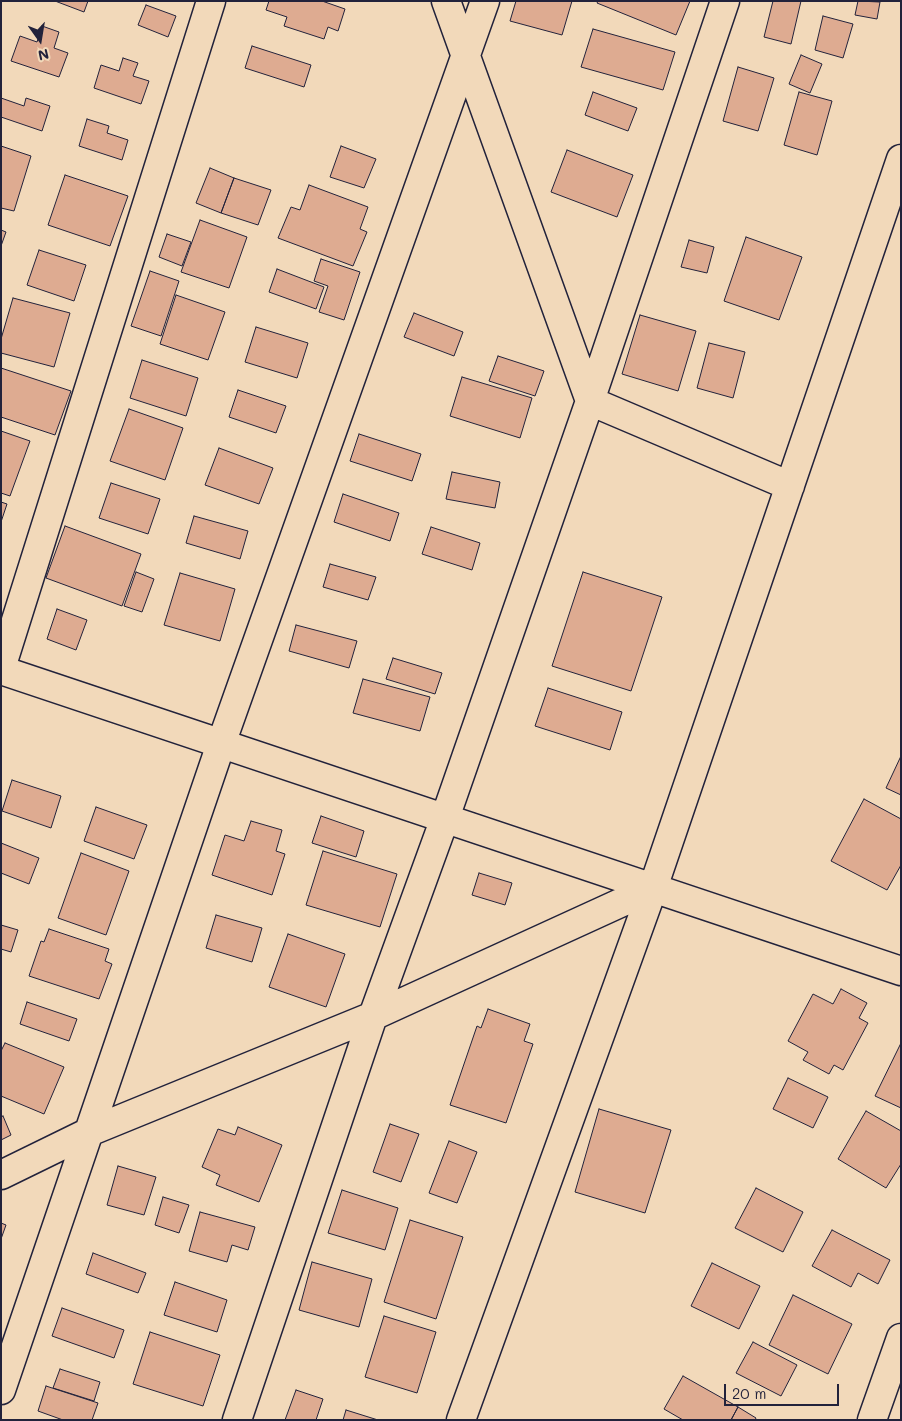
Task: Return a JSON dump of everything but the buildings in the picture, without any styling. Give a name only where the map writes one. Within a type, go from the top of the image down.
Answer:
[{"type":"street","points":[[211,1],[1,669],[901,971]]},
{"type":"street","points":[[446,1],[590,401],[790,486]]},
{"type":"street","points":[[1,1390],[221,744],[485,1]]},
{"type":"street","points":[[237,1420],[373,1016],[445,818],[590,401],[725,1]]},
{"type":"street","points":[[461,1420],[653,888],[901,159]]},
{"type":"street","points":[[1,1175],[89,1132],[373,1016],[653,888]]},
{"type":"street","points":[[872,1420],[901,1338]]}]
